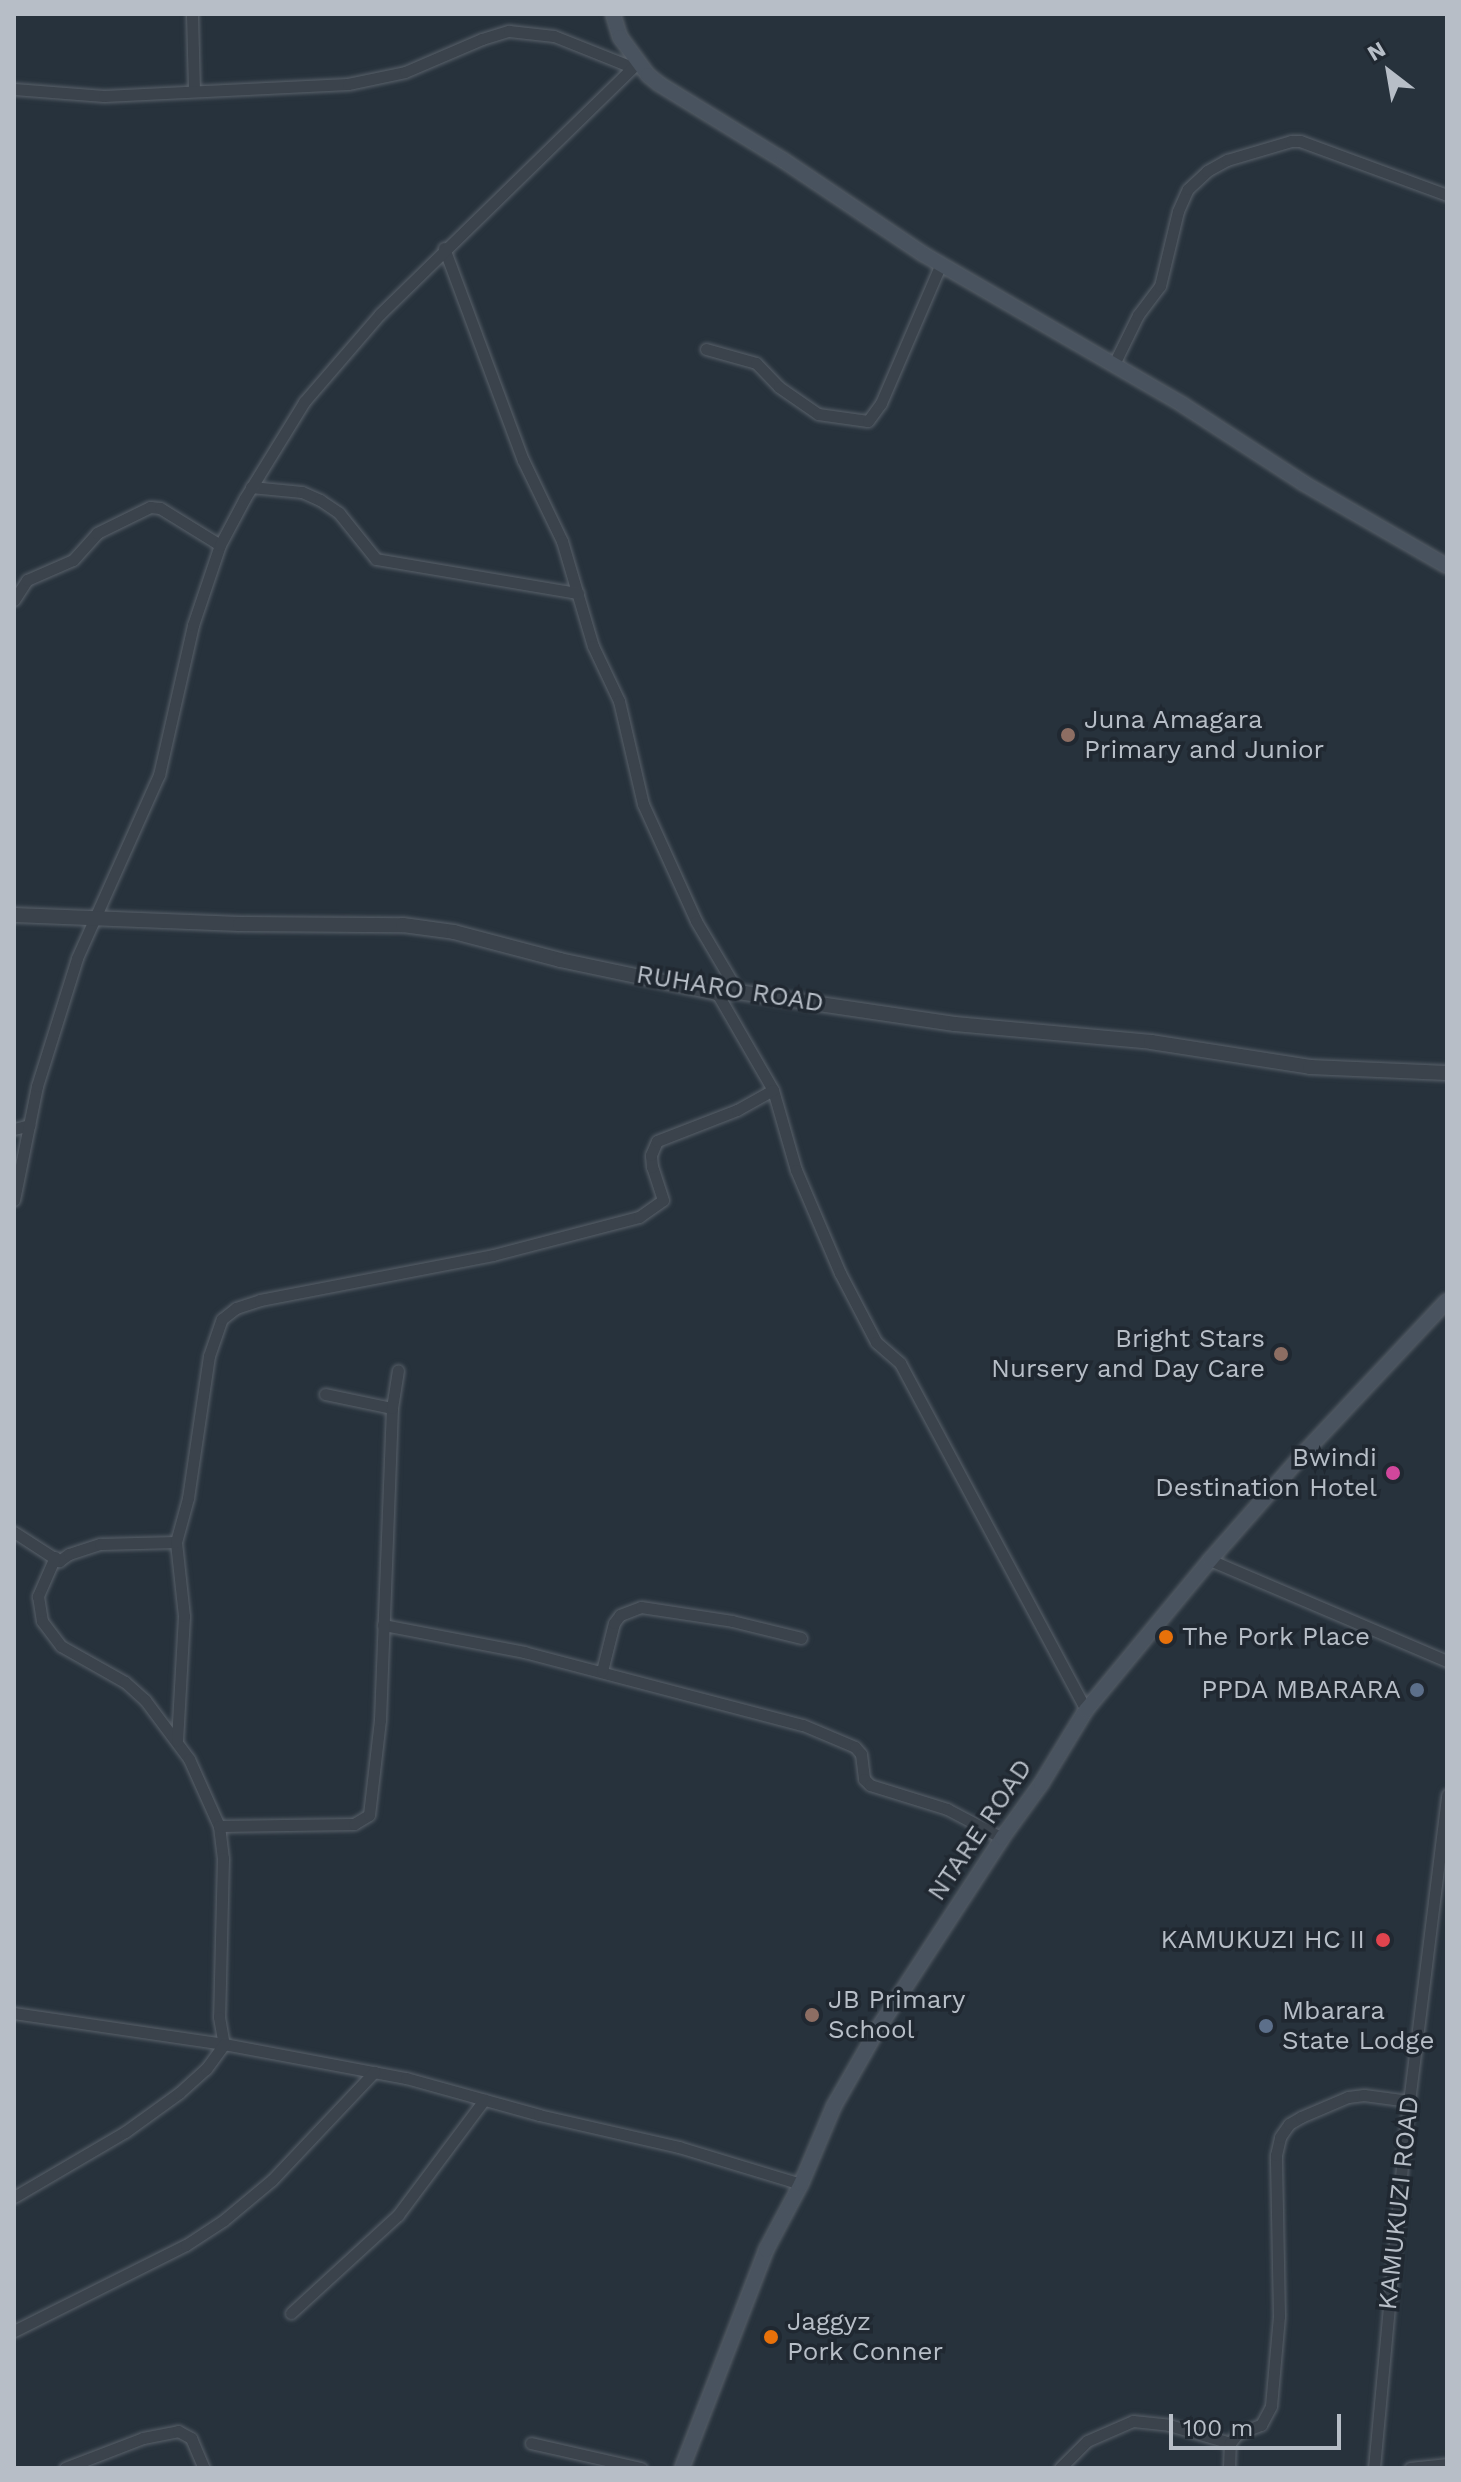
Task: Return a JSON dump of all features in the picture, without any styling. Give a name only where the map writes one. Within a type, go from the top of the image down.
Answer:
[{"type":"main road","points":[[613,14],[620,37],[635,64],[659,84],[941,264],[1114,364],[1224,430],[1303,483],[1447,566]]},
{"type":"main road","name":"NTARE ROAD","points":[[682,2468],[766,2250],[801,2184],[822,2130],[846,2082],[1002,1838],[1041,1784],[1086,1710],[1210,1560],[1305,1452],[1447,1301]]},
{"type":"street","points":[[192,14],[194,91]]},
{"type":"street","points":[[14,89],[67,96],[348,84],[405,72],[482,39],[509,31],[554,36],[635,64],[444,248],[304,402],[251,487],[220,545],[193,625],[159,775],[117,871],[92,918],[58,1014],[37,1086],[14,1200]]},
{"type":"street","points":[[1114,364],[1138,315],[1160,286],[1178,211],[1188,189],[1207,171],[1227,160],[1300,141],[1447,195]]},
{"type":"street","points":[[444,248],[526,469],[562,541],[593,646],[619,701],[643,804],[696,921],[738,992]]},
{"type":"street","points":[[706,349],[756,363],[779,387],[818,414],[868,421],[881,403],[941,264]]},
{"type":"street","points":[[251,487],[302,492],[320,500],[339,513],[376,559],[578,593]]},
{"type":"street","points":[[14,600],[27,580],[73,560],[97,533],[150,507],[160,508],[220,545]]},
{"type":"street","name":"RUHARO ROAD","points":[[14,915],[429,928],[717,993],[738,992],[955,1024],[1184,1046],[1310,1067],[1447,1073]]},
{"type":"street","points":[[717,993],[773,1090],[796,1170],[840,1273],[876,1342],[900,1363],[1086,1710]]},
{"type":"street","points":[[177,1742],[184,1616],[176,1542],[188,1498],[209,1356],[222,1319],[236,1308],[493,1255],[639,1217],[663,1200],[652,1167],[651,1155],[657,1141],[737,1110],[773,1090]]},
{"type":"street","points":[[14,1129],[30,1125]]},
{"type":"street","points":[[219,1826],[354,1824],[369,1815],[380,1720],[392,1408],[398,1370]]},
{"type":"street","points":[[325,1394],[392,1408]]},
{"type":"street","points":[[14,1532],[59,1561],[83,1549],[115,1541],[176,1542]]},
{"type":"street","points":[[14,2197],[125,2132],[179,2093],[206,2069],[224,2044],[219,2017],[223,1858],[219,1826],[205,1789],[177,1742],[145,1700],[125,1682],[61,1646],[42,1621],[38,1596],[55,1557]]},
{"type":"street","points":[[1210,1560],[1447,1661]]},
{"type":"street","points":[[602,1671],[614,1623],[620,1615],[641,1607],[732,1621],[801,1638]]},
{"type":"street","points":[[383,1625],[524,1652],[774,1715],[855,1747],[861,1754],[864,1779],[870,1785],[947,1809],[1002,1838]]},
{"type":"street","name":"KAMUKUZI ROAD","points":[[1374,2468],[1409,2101],[1447,1795]]},
{"type":"street","points":[[14,2013],[224,2044],[374,2072],[679,2147],[801,2184]]},
{"type":"street","points":[[14,2331],[175,2251],[224,2220],[272,2180],[374,2072]]},
{"type":"street","points":[[1229,2468],[1230,2443],[1237,2434],[1261,2425],[1271,2406],[1279,2316],[1276,2155],[1280,2137],[1289,2124],[1348,2097],[1364,2095],[1409,2101]]},
{"type":"street","points":[[291,2313],[398,2215],[484,2100]]},
{"type":"street","points":[[1060,2468],[1087,2441],[1133,2421],[1169,2425],[1230,2443]]},
{"type":"street","points":[[65,2468],[143,2438],[178,2431],[191,2438],[204,2468]]},
{"type":"street","points":[[531,2443],[641,2468]]},
{"type":"street","points":[[1410,2468],[1447,2464]]},
{"type":"place","name":"Juna Amagara Primary and Junior","points":[[1068,735]]},
{"type":"place","name":"Bright Stars Nursery and Day Care","points":[[1281,1354]]},
{"type":"place","name":"Bwindi Destination Hotel","points":[[1393,1473]]},
{"type":"place","name":"The Pork Place","points":[[1166,1637]]},
{"type":"place","name":"PPDA MBARARA","points":[[1417,1690]]},
{"type":"place","name":"KAMUKUZI HC II","points":[[1383,1940]]},
{"type":"place","name":"JB Primary School","points":[[812,2015]]},
{"type":"place","name":"Mbarara State Lodge","points":[[1266,2026]]},
{"type":"place","name":"Jaggyz Pork Conner","points":[[771,2337]]}]
